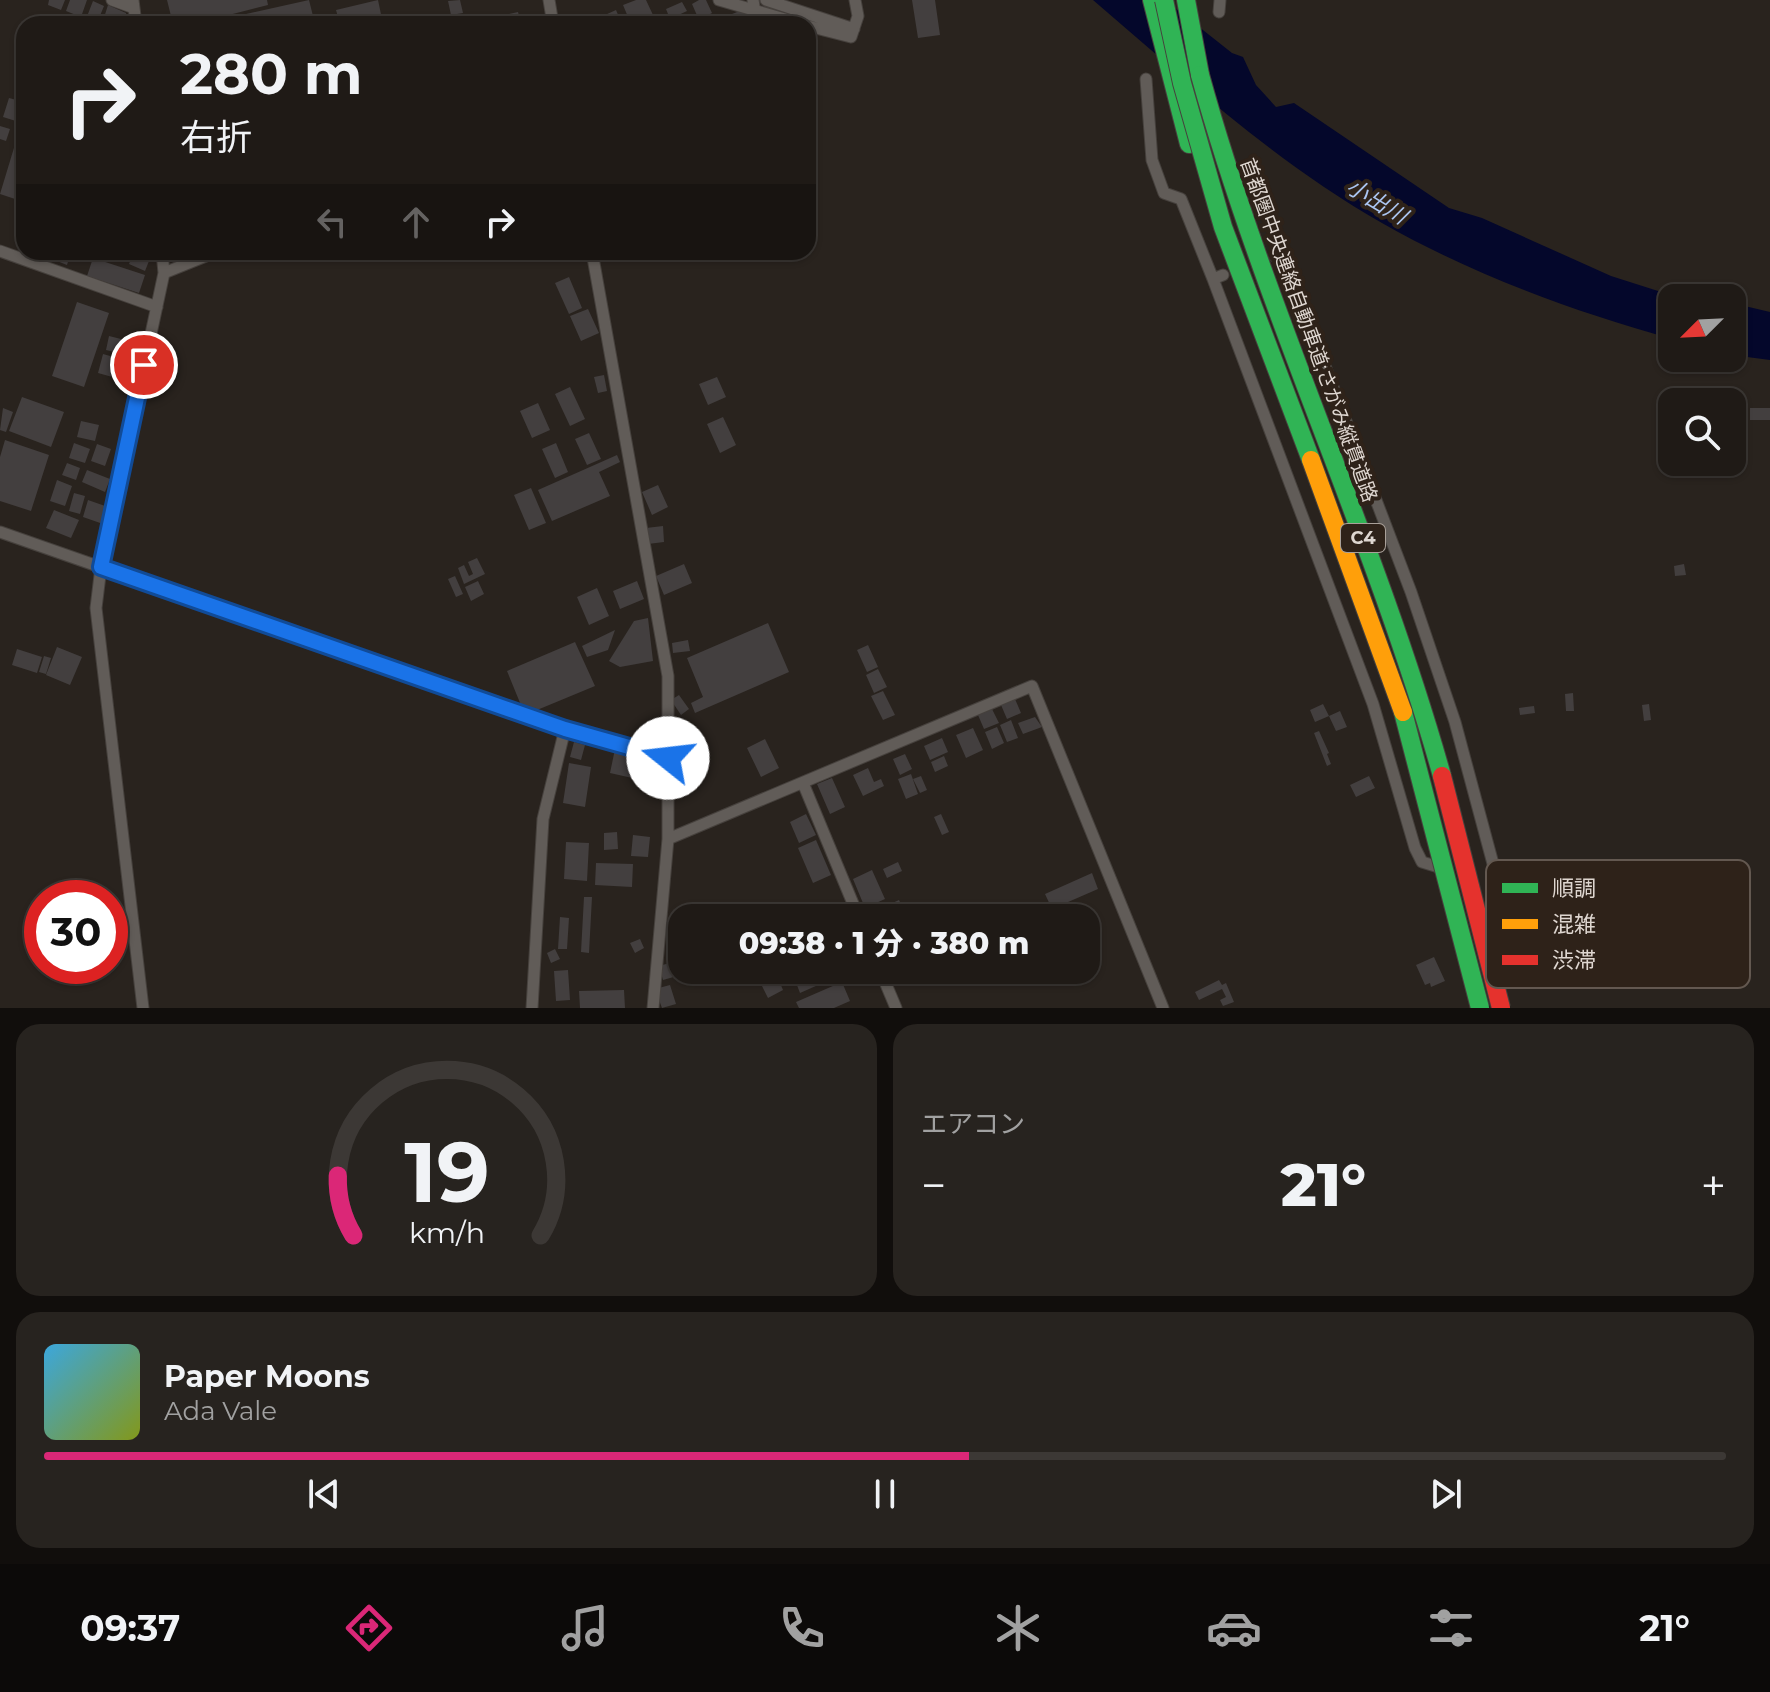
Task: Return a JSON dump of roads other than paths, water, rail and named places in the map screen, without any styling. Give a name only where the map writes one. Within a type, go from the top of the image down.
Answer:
[{"type":"highway","name":"C4","points":[[1152,0],[1178,109],[1197,170],[1223,227],[1391,673],[1421,771],[1480,1008]]},
{"type":"highway","name":"C4","points":[[1164,0],[1182,83],[1223,227]]},
{"type":"highway","name":"首都圏中央連絡自動車道;さがみ縦貫道路","points":[[1187,0],[1210,116],[1235,196],[1423,707],[1455,813],[1486,944]]},
{"type":"highway","name":"首都圏中央連絡自動車道;さがみ縦貫道路","points":[[1496,988],[1501,1008]]},
{"type":"street","points":[[112,0],[133,4]]},
{"type":"street","points":[[719,0],[753,5],[781,16]]},
{"type":"street","points":[[766,0],[815,16]]},
{"type":"street","points":[[816,28],[851,37],[858,16],[855,0]]},
{"type":"street","points":[[816,16],[854,29]]},
{"type":"street","points":[[1146,79],[1152,160],[1164,193],[1181,199],[1218,277],[1373,704],[1415,848],[1422,862],[1433,868],[1453,867]]},
{"type":"street","points":[[1275,256],[1282,253],[1411,592],[1455,722],[1492,860]]},
{"type":"street","points":[[25,260],[157,307]]},
{"type":"street","points":[[143,1008],[96,608],[101,567],[164,273],[163,260]]},
{"type":"street","points":[[164,273],[196,260]]},
{"type":"street","points":[[593,260],[668,676],[668,839],[653,1008]]},
{"type":"street","points":[[0,532],[565,729],[668,758]]},
{"type":"street","points":[[668,839],[1032,686],[1163,1008]]},
{"type":"street","points":[[532,1008],[543,819],[565,729]]},
{"type":"street","points":[[803,783],[853,904]]},
{"type":"street","points":[[886,984],[896,1008]]},
{"type":"water","name":"小出川","points":[[1093,0],[1165,0],[1232,53],[1243,57],[1256,85],[1276,107],[1294,103],[1449,208],[1482,218],[1611,276],[1658,291],[1658,335],[1536,295],[1406,236],[1324,187],[1206,97]]},
{"type":"water","points":[[1746,306],[1770,312],[1770,360],[1746,357]]}]
